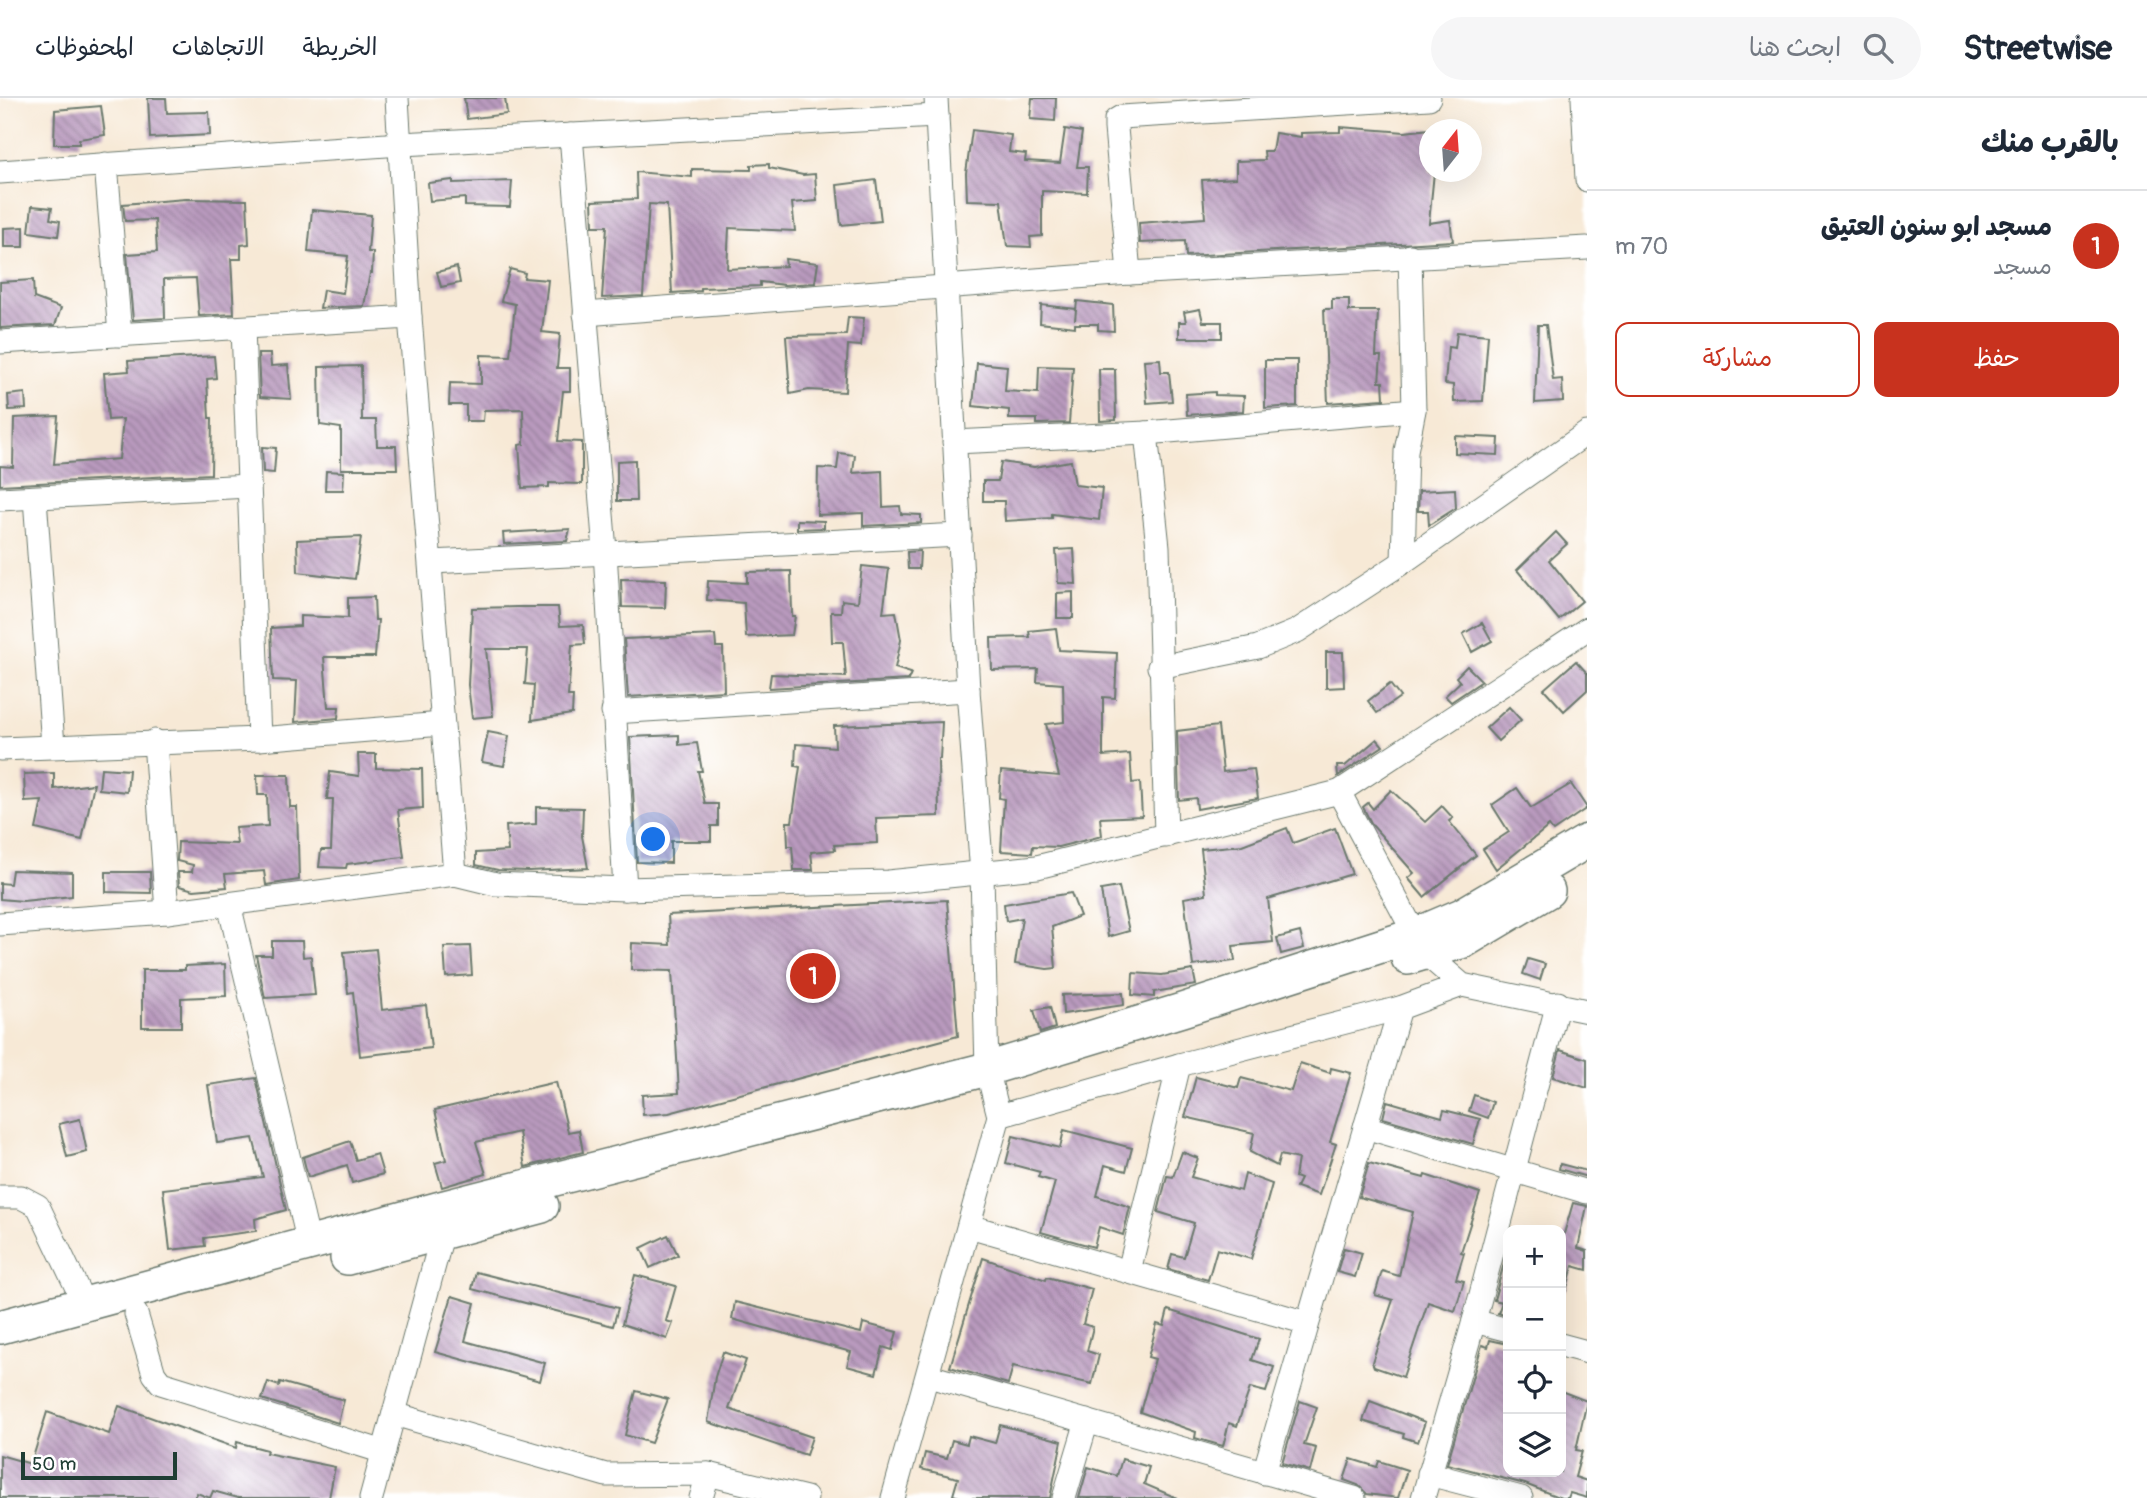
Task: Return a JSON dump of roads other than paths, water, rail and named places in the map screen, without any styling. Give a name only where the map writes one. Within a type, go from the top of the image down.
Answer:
[{"type":"street","points":[[397,98],[410,317],[432,562],[455,874]]},
{"type":"street","points":[[1129,273],[1116,128],[1116,120],[1121,117],[1429,98]]},
{"type":"street","points":[[1583,98],[1587,180]]},
{"type":"street","points":[[0,172],[570,135],[936,107],[968,690],[982,874],[992,1091],[969,1226],[893,1498]]},
{"type":"street","points":[[570,135],[605,551],[625,889]]},
{"type":"street","points":[[106,164],[120,335]]},
{"type":"street","points":[[585,314],[1129,273],[1587,248]]},
{"type":"street","points":[[1403,562],[1406,451],[1414,410],[1410,256]]},
{"type":"street","points":[[0,342],[410,317]]},
{"type":"street","points":[[243,328],[259,739]]},
{"type":"street","points":[[954,442],[1146,433],[1414,410]]},
{"type":"street","points":[[1146,433],[1158,547],[1159,667],[1166,836]]},
{"type":"street","points":[[1159,667],[1258,647],[1297,631],[1403,562],[1587,433]]},
{"type":"street","points":[[0,499],[249,486]]},
{"type":"street","points":[[35,498],[53,746]]},
{"type":"street","points":[[432,562],[605,551],[960,535]]},
{"type":"street","points":[[0,924],[167,912],[455,874],[496,884],[625,889],[888,882],[1037,867],[1339,792],[1587,629]]},
{"type":"street","points":[[613,712],[968,690]]},
{"type":"street","points":[[0,749],[259,739],[442,724]]},
{"type":"street","points":[[155,741],[167,912]]},
{"type":"street","points":[[1339,792],[1420,944],[1462,985]]},
{"type":"street","points":[[1420,944],[1462,915],[1587,841]]},
{"type":"street","points":[[0,1350],[443,1232],[992,1091],[1420,944],[1464,941],[1587,866]]},
{"type":"street","points":[[229,904],[309,1244]]},
{"type":"street","points":[[0,1327],[309,1244],[992,1091],[1180,1065],[1400,1008],[1462,985],[1587,1011]]},
{"type":"street","points":[[1423,1498],[1474,1321],[1558,1003]]},
{"type":"street","points":[[1264,1473],[1400,1008]]},
{"type":"street","points":[[1129,1271],[1180,1065]]},
{"type":"street","points":[[1365,1127],[1587,1192]]},
{"type":"street","points":[[0,1197],[22,1197],[38,1206],[85,1305]]},
{"type":"street","points":[[969,1226],[1307,1323]]},
{"type":"street","points":[[371,1498],[443,1232]]},
{"type":"street","points":[[136,1314],[154,1374],[161,1383],[384,1452]]},
{"type":"street","points":[[1474,1321],[1503,1329]]},
{"type":"street","points":[[1566,1346],[1587,1352]]},
{"type":"street","points":[[929,1376],[1354,1498]]},
{"type":"street","points":[[394,1414],[606,1475],[708,1474],[806,1498]]},
{"type":"street","points":[[1065,1498],[1087,1421]]},
{"type":"street","points":[[701,1498],[708,1474]]},
{"type":"street","points":[[1429,1474],[1521,1498]]},
{"type":"place","name":"مسجد ابو سنون العتيق","points":[[813,976]]}]
